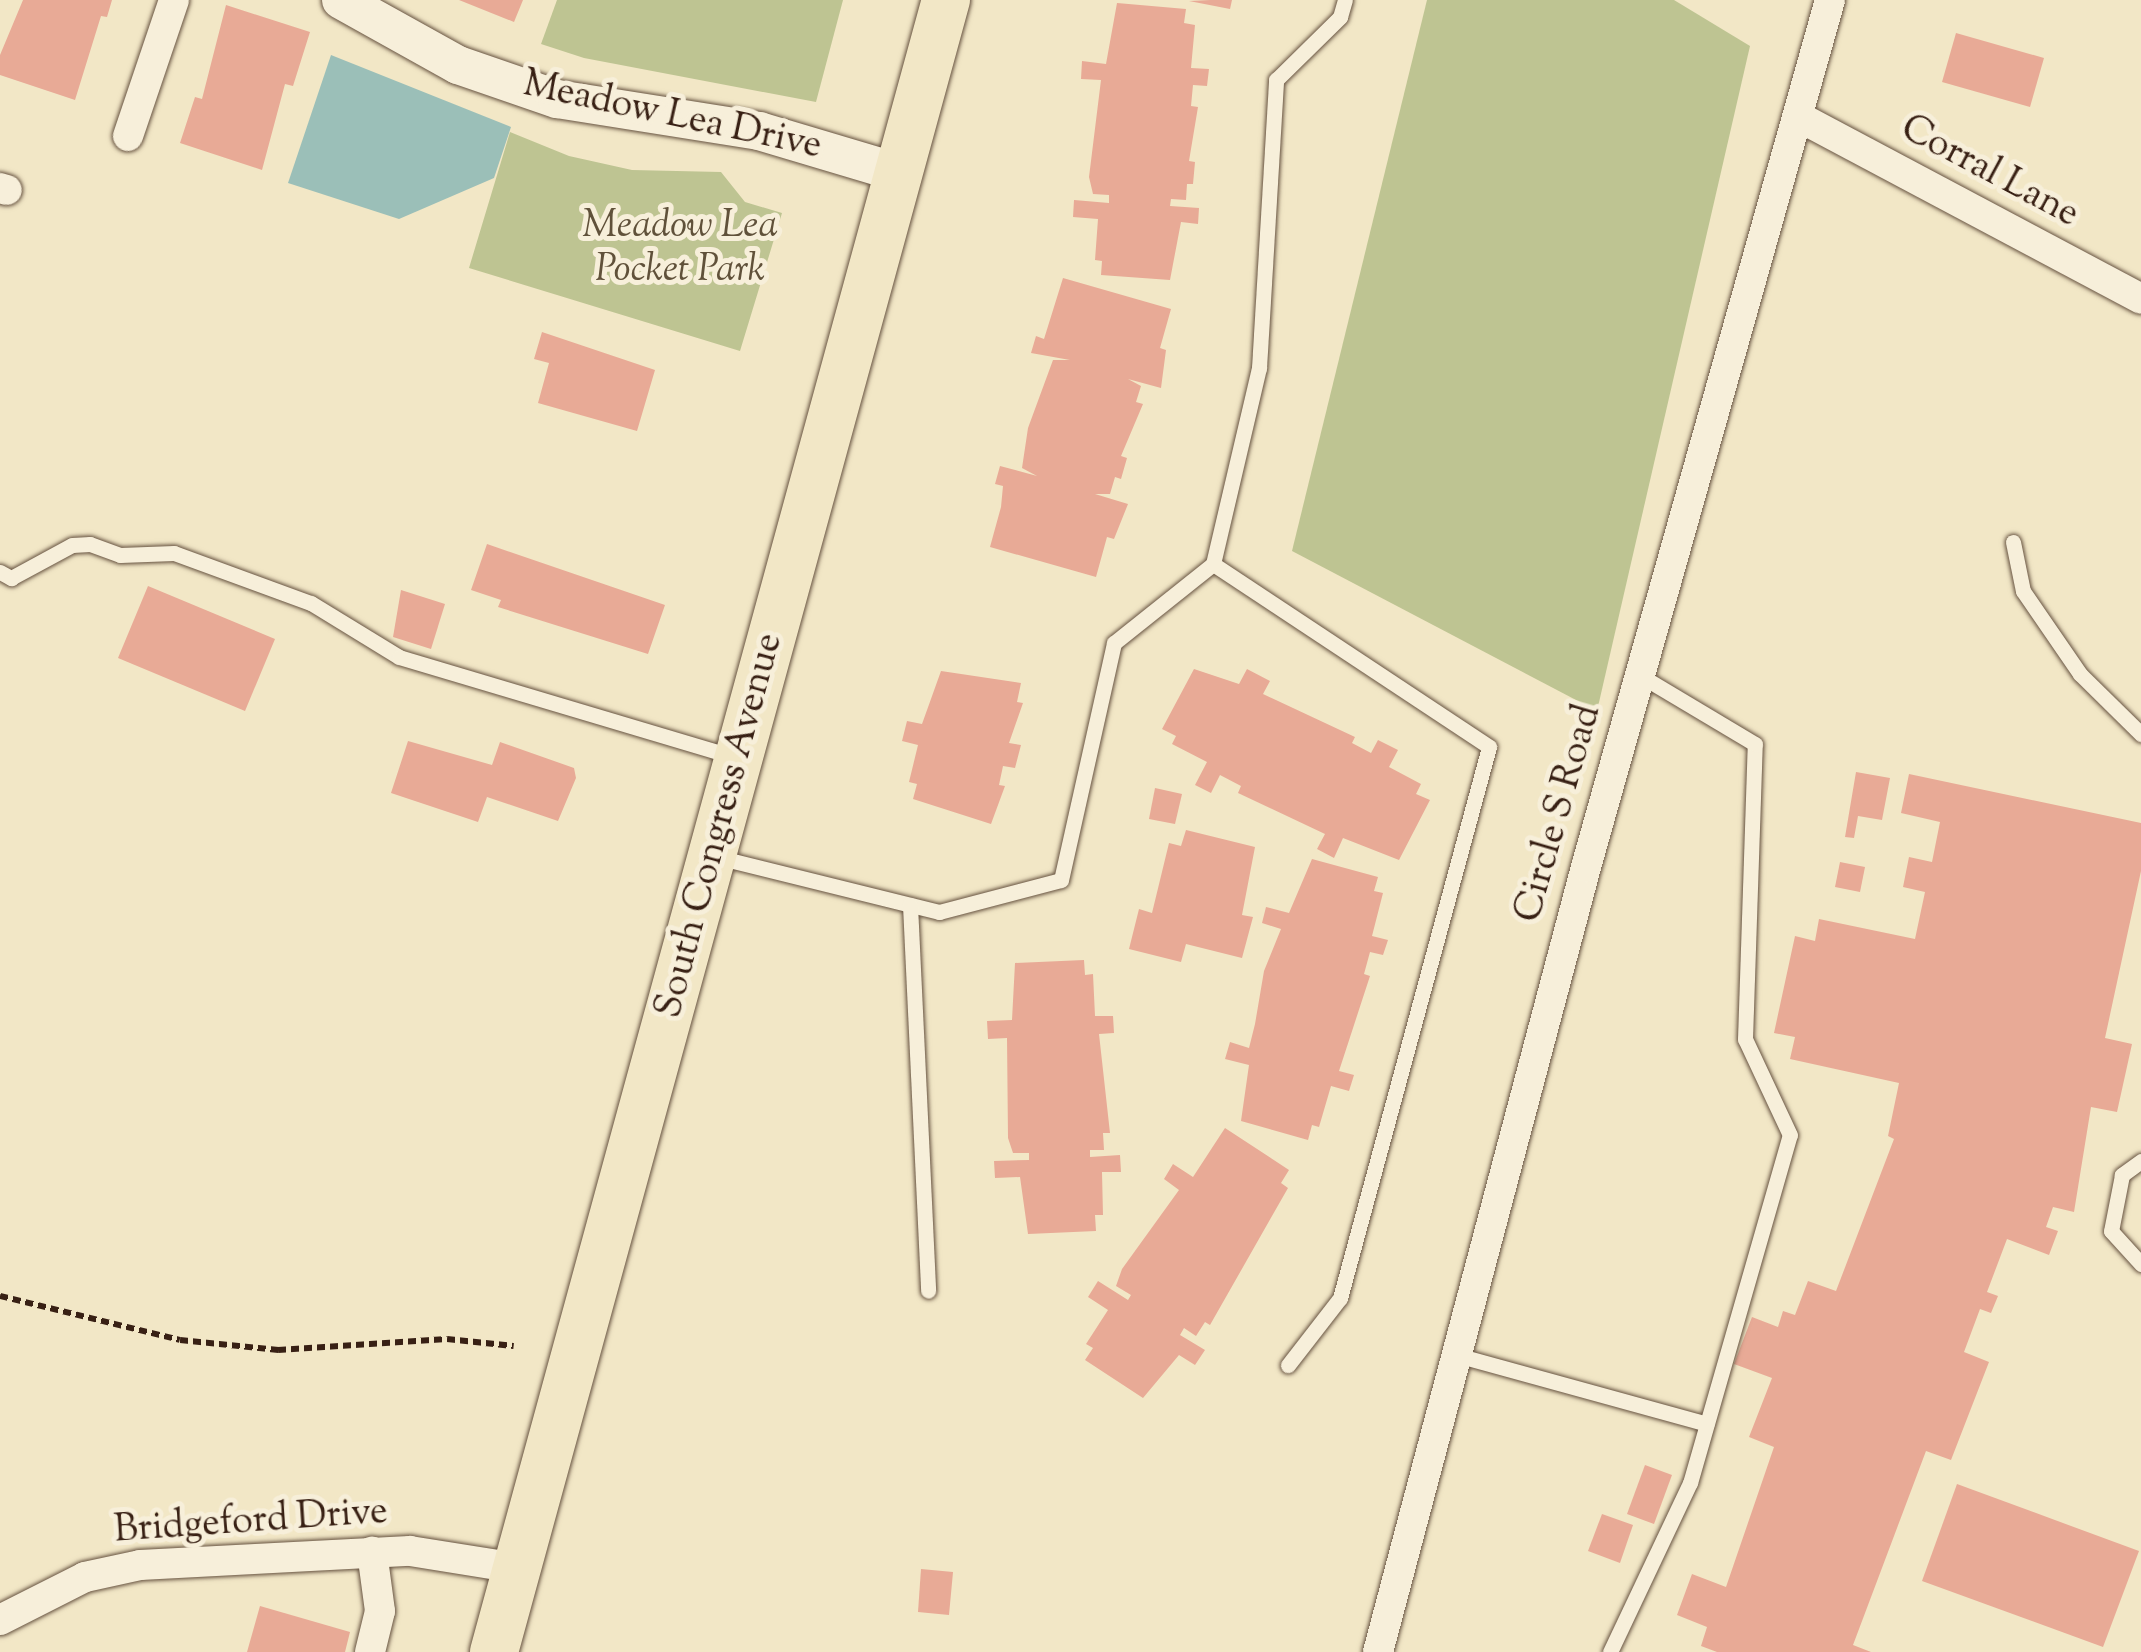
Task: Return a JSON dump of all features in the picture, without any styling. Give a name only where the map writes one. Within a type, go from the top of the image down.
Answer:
[{"type":"main road","name":"South Congress Avenue","points":[[494,1652],[946,0]]},
{"type":"street","points":[[128,136],[174,0]]},
{"type":"street","name":"Meadow Lea Drive","points":[[341,0],[388,11],[458,65],[557,99],[759,130],[900,173]]},
{"type":"street","name":"Circle S Road","points":[[1378,1652],[1453,1354],[1830,0]]},
{"type":"street","name":"Corral Lane","points":[[1800,118],[2141,299]]},
{"type":"street","name":"Bridgeford Drive","points":[[0,1620],[85,1578],[140,1564],[410,1551],[516,1568]]},
{"type":"street","points":[[370,1652],[380,1611],[372,1552]]},
{"type":"lane","points":[[713,856],[940,912],[1061,880],[1114,642],[1213,564],[1259,368],[1276,80],[1340,17],[1345,0]]},
{"type":"lane","points":[[2013,542],[2023,590],[2080,674],[2141,734]]},
{"type":"lane","points":[[0,572],[11,578],[72,545],[90,544],[120,555],[174,553],[311,603],[399,657],[739,759]]},
{"type":"lane","points":[[1213,564],[1488,746],[1340,1298],[1288,1365]]},
{"type":"lane","points":[[1610,1652],[1690,1483],[1790,1135],[1745,1039],[1755,744],[1640,676]]},
{"type":"lane","points":[[910,905],[928,1291]]},
{"type":"lane","points":[[2141,1161],[2122,1176],[2111,1230],[2141,1264]]},
{"type":"lane","points":[[1453,1354],[1708,1424]]},
{"type":"path","points":[[0,1296],[163,1336],[259,1348],[447,1340],[514,1346]]},
{"type":"green space","name":"Meadow Lea Pocket Park","points":[[557,0],[843,0],[816,102],[584,58],[541,44]]},
{"type":"green space","points":[[1427,0],[1674,0],[1750,46],[1597,711],[1292,551]]},
{"type":"green space","name":"Meadow Lea Pocket Park","points":[[510,132],[569,156],[632,170],[721,172],[745,202],[782,213],[740,351],[469,268]]},
{"type":"water","points":[[331,55],[511,127],[494,178],[399,219],[288,183]]},
{"type":"building","points":[[23,0],[112,0],[107,17],[101,16],[75,100],[0,75],[0,55]]},
{"type":"building","points":[[459,0],[523,0],[514,22]]},
{"type":"building","points":[[1232,0],[1230,9],[1189,1]]},
{"type":"building","points":[[1117,3],[1186,9],[1184,23],[1195,25],[1191,68],[1209,69],[1207,86],[1193,85],[1191,106],[1198,107],[1189,161],[1195,162],[1193,184],[1187,184],[1186,200],[1171,199],[1170,206],[1199,208],[1198,224],[1181,222],[1170,280],[1101,275],[1102,261],[1095,260],[1098,219],[1073,217],[1074,200],[1109,203],[1109,195],[1093,194],[1089,177],[1101,80],[1081,79],[1082,61],[1106,64]]},
{"type":"building","points":[[226,5],[310,32],[293,86],[285,84],[262,170],[180,143],[195,97],[202,99]]},
{"type":"building","points":[[1956,33],[2044,58],[2030,107],[1942,82]]},
{"type":"building","points":[[1063,278],[1171,309],[1160,348],[1166,350],[1161,388],[1128,379],[1141,386],[1136,402],[1143,404],[1121,456],[1127,458],[1121,479],[1115,477],[1110,494],[1095,494],[1128,504],[1114,539],[1107,537],[1096,577],[990,547],[1001,507],[1003,486],[995,484],[1000,466],[1037,476],[1022,468],[1028,428],[1053,360],[1070,360],[1031,353],[1036,336],[1044,339]]},
{"type":"building","points":[[542,332],[655,370],[637,431],[538,403],[549,363],[534,359]]},
{"type":"building","points":[[487,544],[665,605],[648,654],[498,607],[501,600],[471,590]]},
{"type":"building","points":[[148,586],[275,639],[245,711],[118,658]]},
{"type":"building","points":[[401,590],[445,604],[431,649],[393,637]]},
{"type":"building","points":[[1194,669],[1239,684],[1247,669],[1270,681],[1263,694],[1355,737],[1352,743],[1371,753],[1378,740],[1398,750],[1389,767],[1421,784],[1416,794],[1430,800],[1399,860],[1343,838],[1334,858],[1317,849],[1325,834],[1238,793],[1241,786],[1220,775],[1211,793],[1195,785],[1207,762],[1172,744],[1176,736],[1162,729]]},
{"type":"building","points":[[941,671],[1021,683],[1017,702],[1023,703],[1009,743],[1021,745],[1015,768],[1003,766],[999,785],[1005,786],[991,824],[913,799],[917,784],[909,782],[918,745],[902,741],[907,721],[922,724]]},
{"type":"building","points":[[408,741],[492,765],[500,742],[574,768],[576,778],[558,821],[487,797],[478,822],[391,793]]},
{"type":"building","points":[[1856,772],[1890,778],[1882,820],[1858,816],[1854,838],[1845,837]]},
{"type":"building","points":[[1909,774],[2141,823],[2141,871],[2105,1038],[2132,1044],[2117,1112],[2091,1107],[2074,1212],[2053,1207],[2046,1227],[2058,1231],[2049,1255],[2007,1239],[1987,1292],[1998,1296],[1991,1313],[1980,1309],[1964,1352],[1989,1362],[1951,1460],[1926,1451],[1853,1645],[1871,1652],[1717,1652],[1701,1646],[1707,1627],[1677,1615],[1692,1574],[1726,1587],[1774,1447],[1749,1437],[1772,1378],[1734,1364],[1752,1317],[1778,1327],[1783,1311],[1795,1315],[1808,1281],[1836,1291],[1894,1139],[1888,1136],[1899,1083],[1790,1059],[1795,1037],[1774,1033],[1795,936],[1815,941],[1819,919],[1915,939],[1925,892],[1903,887],[1909,857],[1932,862],[1940,822],[1901,813]]},
{"type":"building","points":[[1155,788],[1182,794],[1175,824],[1149,819]]},
{"type":"building","points":[[1186,830],[1255,847],[1242,915],[1253,917],[1242,958],[1186,944],[1181,962],[1129,949],[1139,909],[1152,913],[1169,843],[1181,846]]},
{"type":"building","points":[[1312,859],[1378,877],[1374,891],[1383,893],[1372,936],[1388,940],[1383,955],[1370,952],[1364,974],[1370,976],[1339,1071],[1354,1075],[1349,1091],[1331,1086],[1319,1127],[1312,1125],[1308,1140],[1241,1121],[1249,1065],[1225,1059],[1230,1042],[1249,1048],[1264,971],[1281,929],[1262,923],[1266,907],[1289,913]]},
{"type":"building","points":[[1840,862],[1865,867],[1860,892],[1835,887]]},
{"type":"building","points":[[1084,960],[1085,975],[1093,974],[1095,1016],[1113,1016],[1114,1033],[1099,1034],[1110,1133],[1103,1133],[1104,1150],[1090,1150],[1090,1157],[1120,1155],[1121,1172],[1102,1172],[1103,1215],[1095,1215],[1096,1231],[1028,1234],[1020,1177],[995,1178],[994,1161],[1029,1160],[1029,1153],[1013,1153],[1008,1138],[1007,1038],[988,1039],[987,1021],[1012,1020],[1015,963]]},
{"type":"building","points":[[1225,1128],[1289,1170],[1281,1183],[1288,1188],[1210,1325],[1205,1322],[1196,1336],[1184,1328],[1180,1335],[1205,1350],[1195,1365],[1179,1355],[1143,1398],[1085,1360],[1093,1348],[1086,1344],[1108,1310],[1088,1297],[1098,1281],[1128,1300],[1131,1295],[1116,1286],[1122,1269],[1179,1190],[1164,1179],[1173,1164],[1193,1177]]},
{"type":"building","points":[[1645,1465],[1672,1475],[1654,1524],[1627,1514]]},
{"type":"building","points":[[1957,1484],[2139,1551],[2103,1647],[1922,1581]]},
{"type":"building","points":[[1602,1514],[1633,1525],[1620,1563],[1588,1551]]},
{"type":"building","points":[[921,1569],[953,1572],[949,1615],[918,1612]]},
{"type":"building","points":[[260,1606],[350,1632],[345,1652],[247,1652]]}]
